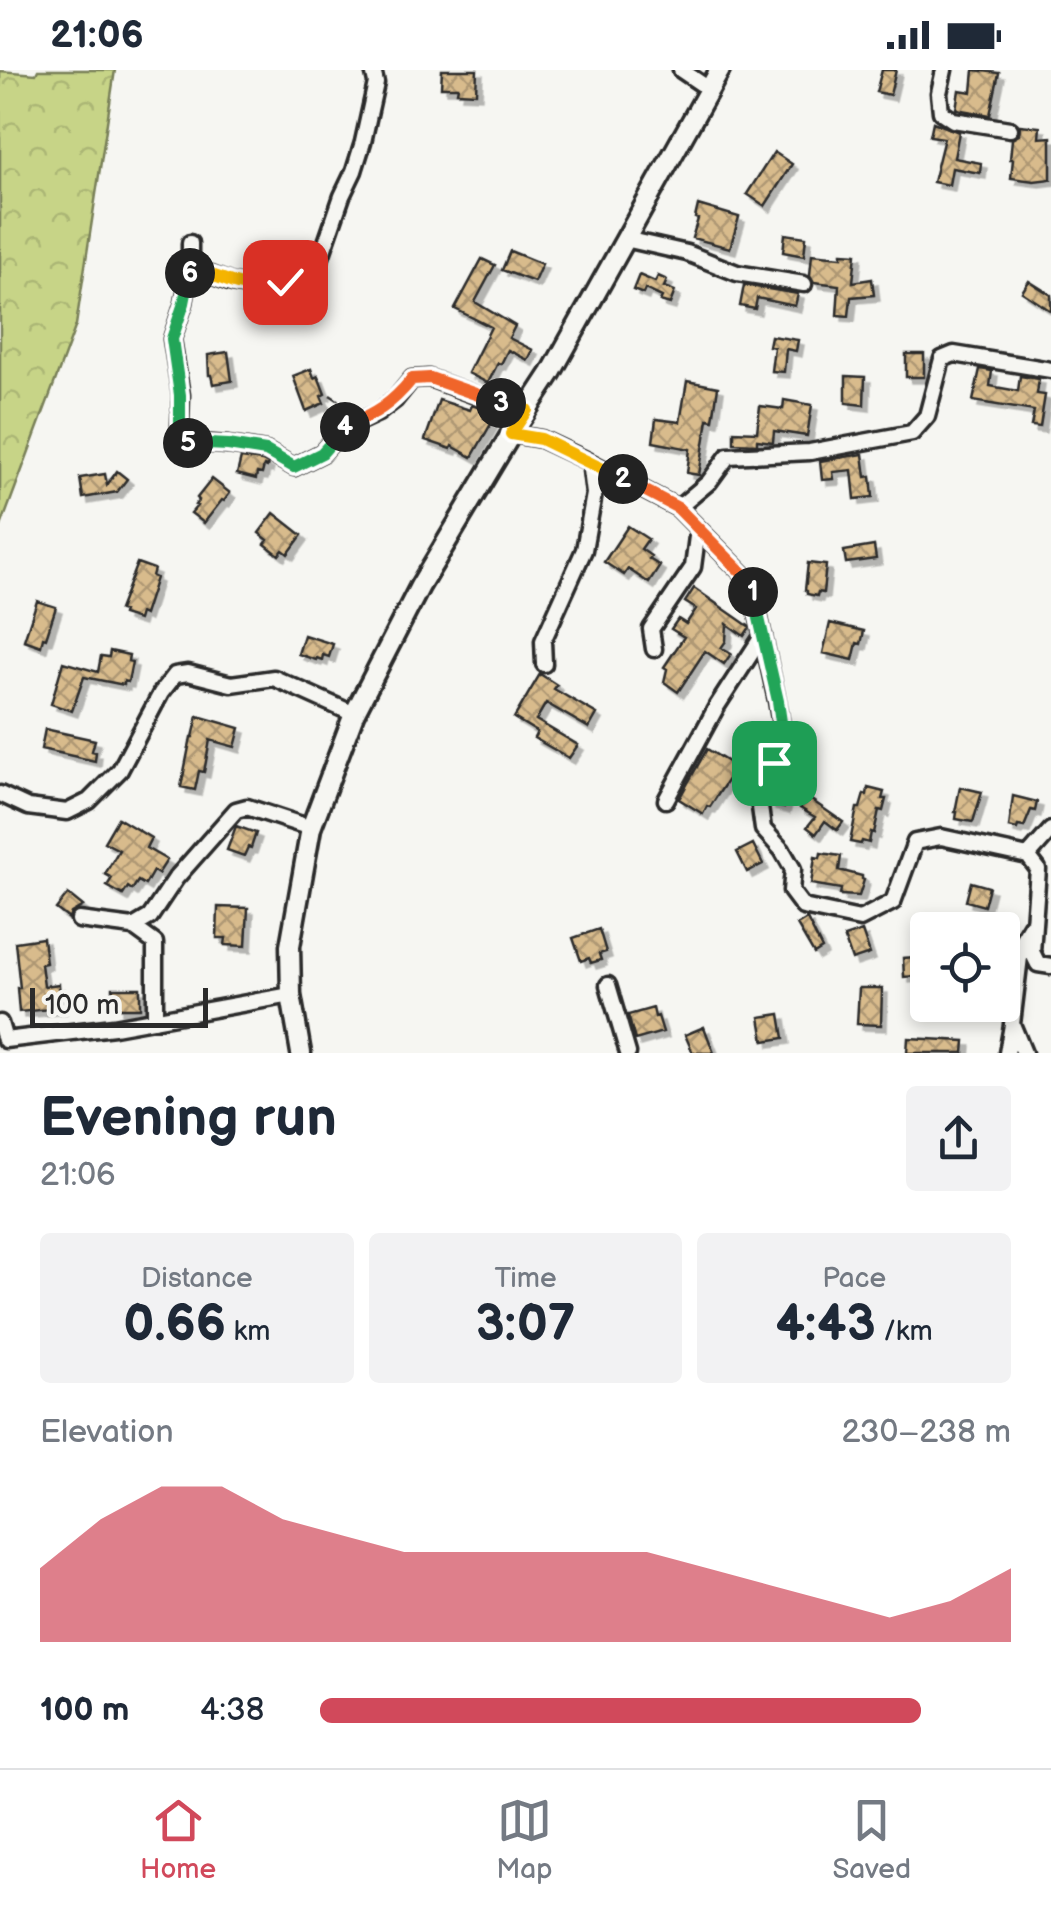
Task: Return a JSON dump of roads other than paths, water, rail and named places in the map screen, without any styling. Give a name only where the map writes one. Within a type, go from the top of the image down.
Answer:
[{"type":"street","points":[[190,270],[256,288],[285,282],[319,262],[363,142],[376,83],[373,70]]},
{"type":"street","points":[[681,70],[709,89]]},
{"type":"street","points":[[301,1053],[291,995],[290,946],[311,828],[354,714],[420,586],[551,373],[720,70]]},
{"type":"street","points":[[944,70],[939,93],[941,112],[953,120],[1010,129]]},
{"type":"street","points":[[625,239],[687,254],[737,273],[804,284]]},
{"type":"street","points":[[190,242],[184,303],[172,339],[180,427],[185,442],[266,451],[294,467],[322,453],[342,429],[395,400],[412,379],[430,378],[527,410]]},
{"type":"street","points":[[678,508],[709,482],[728,456],[810,452],[912,433],[927,416],[942,359],[954,354],[1051,370]]},
{"type":"street","points":[[511,434],[541,439],[678,508],[751,582],[784,743],[759,800],[763,829],[793,869],[790,891],[803,907],[860,918],[894,902],[914,842],[941,837],[1028,856],[1038,870],[1032,952],[1038,964],[1051,966]]},
{"type":"street","points":[[544,664],[543,641],[584,550],[594,494],[590,462]]},
{"type":"street","points":[[654,650],[651,629],[693,567],[698,528]]},
{"type":"street","points":[[666,800],[717,706],[764,635]]},
{"type":"street","points":[[0,794],[28,807],[67,812],[89,802],[120,770],[161,693],[175,675],[188,672],[231,684],[274,678],[354,714]]},
{"type":"street","points":[[133,927],[150,917],[176,878],[236,810],[247,808],[311,828]]},
{"type":"street","points":[[1028,856],[1051,830]]},
{"type":"street","points":[[79,920],[133,927],[155,942],[155,1020]]},
{"type":"street","points":[[1007,1053],[1022,940],[1034,920]]},
{"type":"street","points":[[608,986],[628,1053]]},
{"type":"street","points":[[0,1022],[6,1040],[114,1028],[291,995]]},
{"type":"street","points":[[1012,1024],[1024,1053]]}]
